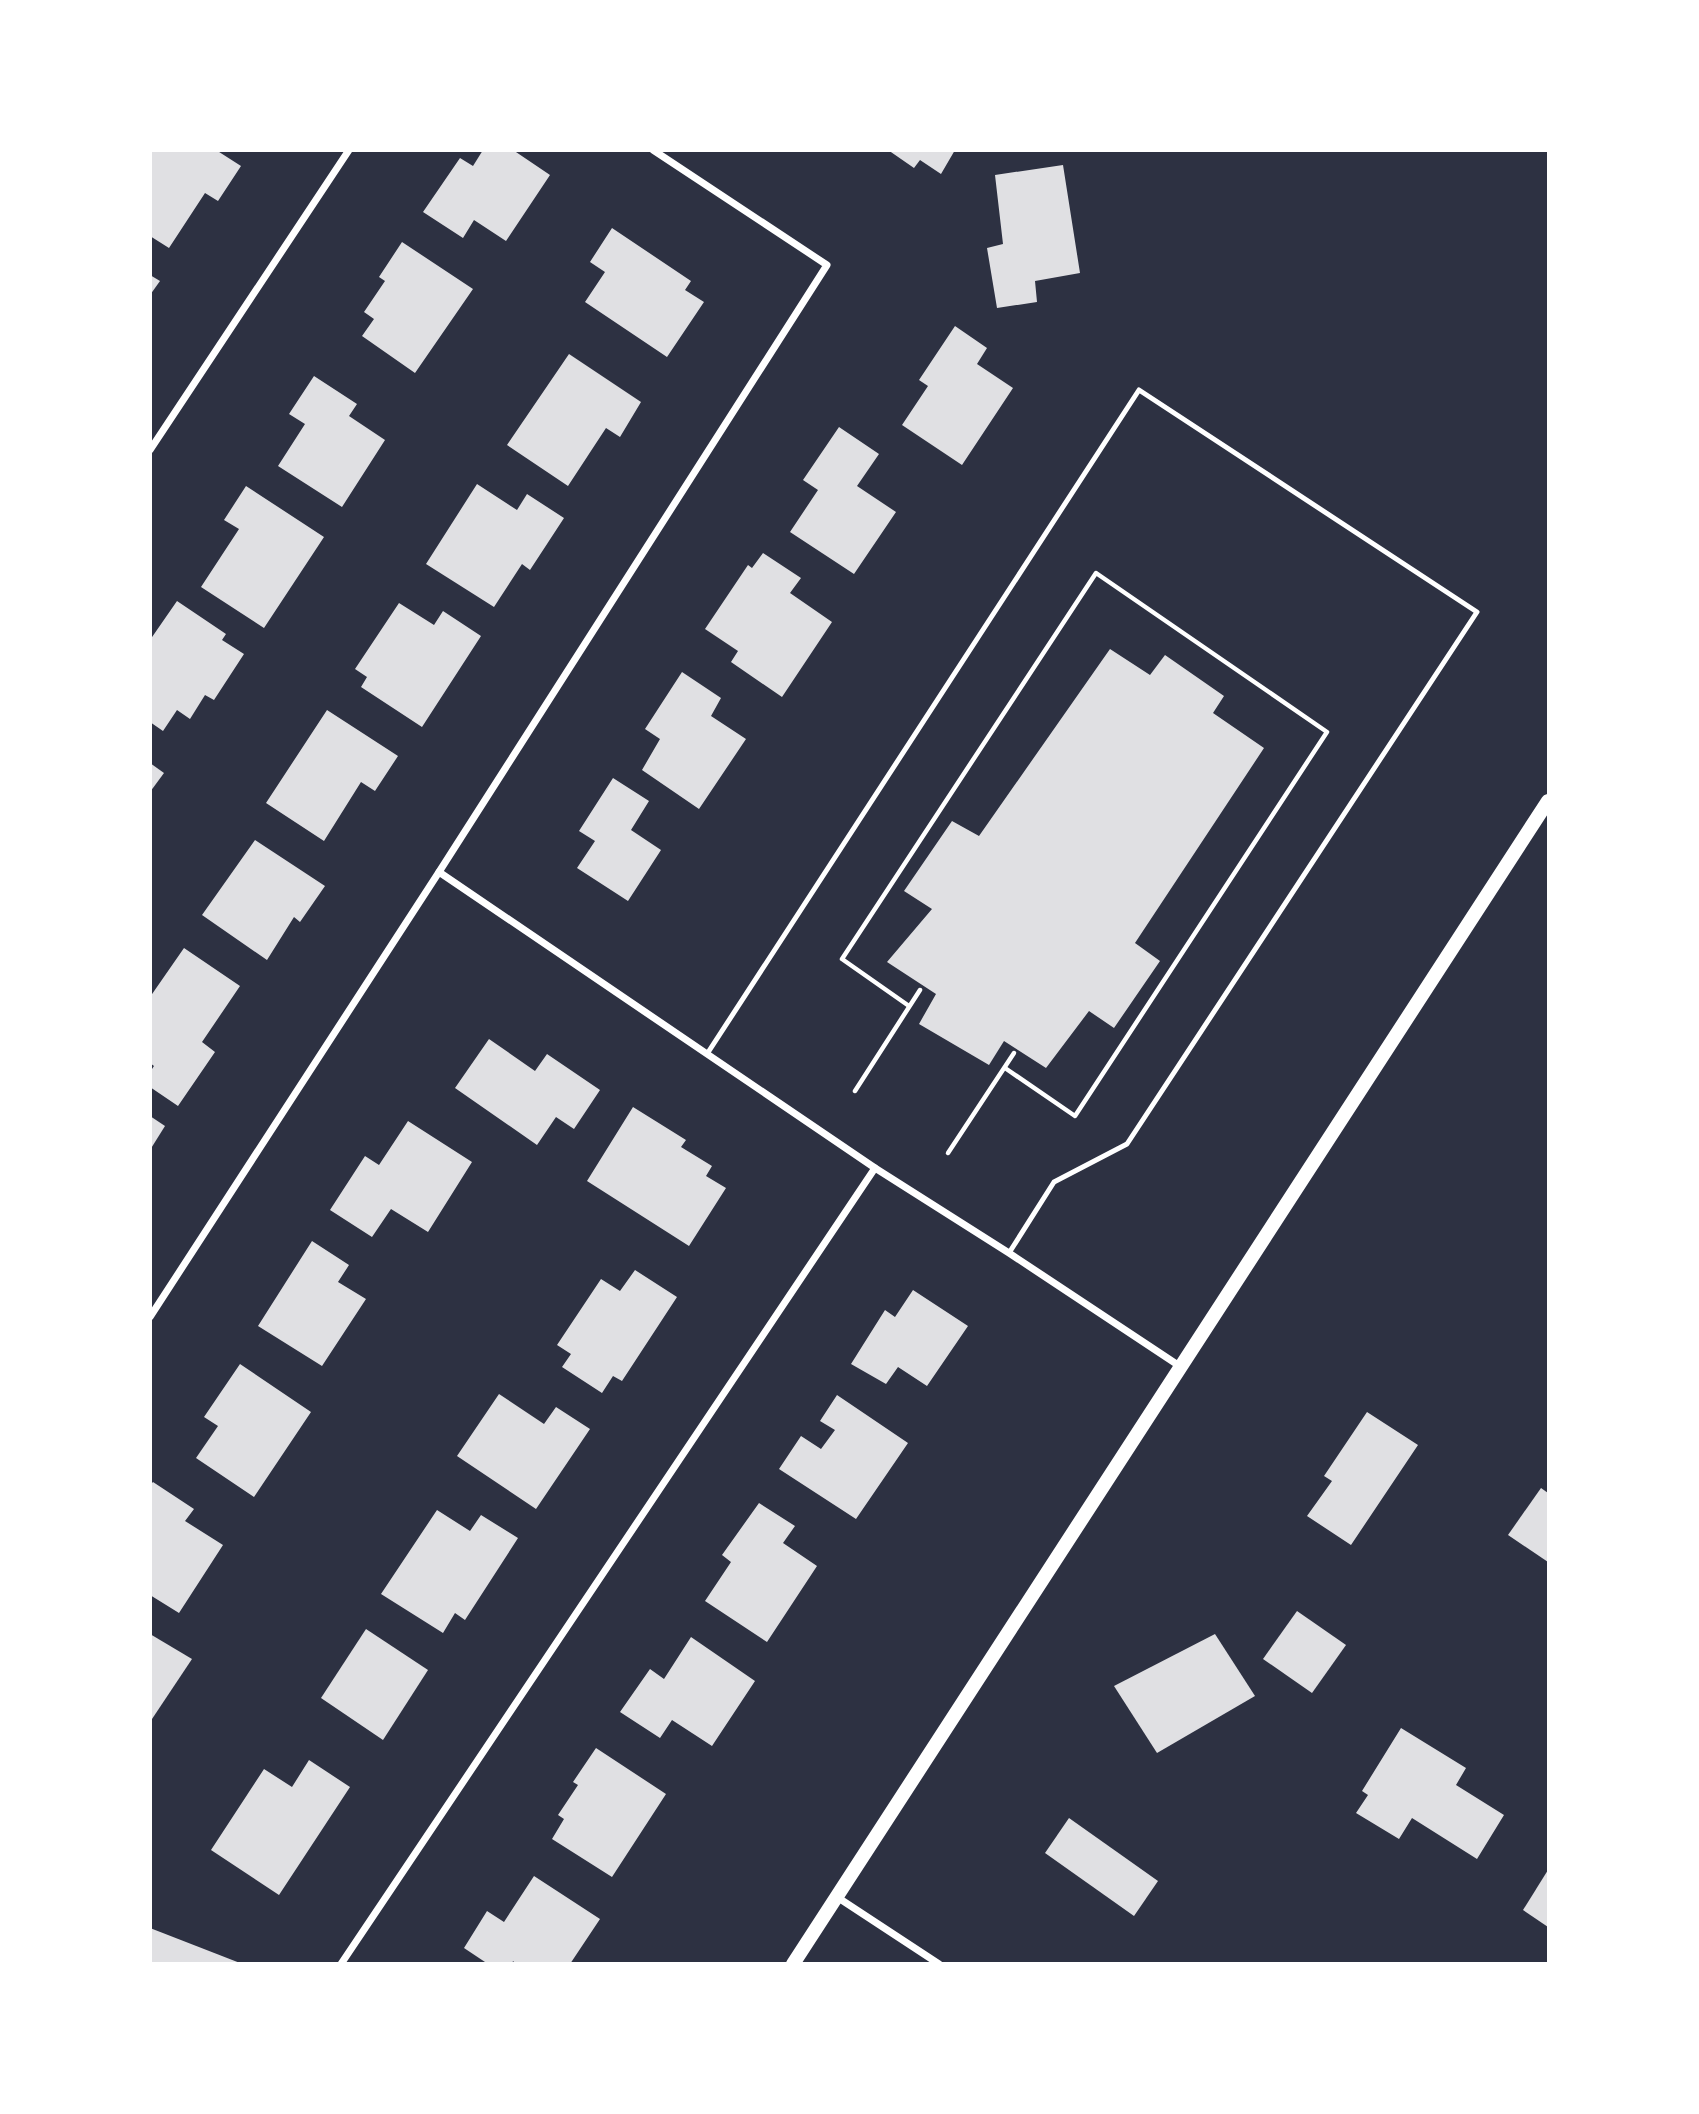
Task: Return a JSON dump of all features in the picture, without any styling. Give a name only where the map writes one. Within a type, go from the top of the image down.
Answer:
[{"type":"main road","points":[[793,1964],[1549,801]]},
{"type":"street","points":[[150,450],[349,150]]},
{"type":"street","points":[[150,1317],[439,872],[827,265],[653,150]]},
{"type":"street","points":[[439,872],[875,1168],[1181,1367]]},
{"type":"street","points":[[341,1964],[875,1168]]},
{"type":"street","points":[[837,1897],[939,1964]]},
{"type":"lane","points":[[707,1054],[1139,390],[1477,612],[1127,1144],[1054,1182],[1009,1253]]},
{"type":"path","points":[[909,1006],[842,959],[1096,573],[1327,732],[1075,1116],[1005,1068]]},
{"type":"path","points":[[855,1091],[920,990]]},
{"type":"path","points":[[948,1153],[1014,1054]]},
{"type":"building","points":[[150,150],[216,150],[241,166],[218,201],[205,193],[169,248],[150,236]]},
{"type":"building","points":[[483,150],[513,150],[550,175],[506,241],[474,220],[463,238],[423,212],[460,158],[473,166]]},
{"type":"building","points":[[888,150],[955,150],[941,174],[920,160],[914,168]]},
{"type":"building","points":[[1063,165],[1080,273],[1035,281],[1037,302],[997,308],[987,248],[1003,244],[995,175]]},
{"type":"building","points":[[612,228],[691,281],[685,290],[704,302],[667,357],[585,302],[605,272],[590,262]]},
{"type":"building","points":[[402,242],[473,289],[415,373],[362,336],[374,319],[364,312],[385,281],[379,277]]},
{"type":"building","points":[[150,275],[160,281],[150,295]]},
{"type":"building","points":[[955,326],[987,348],[977,364],[1013,388],[962,465],[902,425],[928,386],[919,380]]},
{"type":"building","points":[[569,354],[641,402],[620,437],[606,428],[568,486],[507,445]]},
{"type":"building","points":[[314,376],[357,404],[349,416],[385,440],[342,507],[278,466],[305,424],[289,414]]},
{"type":"building","points":[[839,427],[879,454],[857,486],[896,512],[854,574],[790,532],[818,490],[803,480]]},
{"type":"building","points":[[477,484],[517,510],[527,494],[564,518],[530,570],[522,564],[494,607],[426,564]]},
{"type":"building","points":[[246,486],[324,537],[264,628],[201,587],[239,529],[224,520]]},
{"type":"building","points":[[763,553],[801,578],[790,593],[832,622],[782,697],[731,662],[738,651],[705,629],[748,565],[752,568]]},
{"type":"building","points":[[177,601],[226,634],[222,640],[244,654],[214,700],[205,695],[190,719],[177,710],[163,731],[150,722],[150,640]]},
{"type":"building","points":[[399,603],[434,625],[443,611],[481,636],[422,727],[361,687],[367,677],[355,669]]},
{"type":"building","points":[[1110,649],[1150,675],[1165,655],[1224,696],[1213,713],[1264,748],[1135,943],[1160,961],[1114,1028],[1089,1011],[1046,1068],[1004,1041],[989,1065],[919,1024],[936,994],[887,962],[932,909],[904,891],[952,821],[979,836]]},
{"type":"building","points":[[682,672],[721,698],[711,716],[746,739],[699,809],[642,770],[660,739],[645,729]]},
{"type":"building","points":[[327,710],[398,756],[375,791],[361,782],[324,841],[266,803]]},
{"type":"building","points":[[150,763],[164,773],[150,792]]},
{"type":"building","points":[[613,778],[649,801],[631,830],[661,850],[628,901],[577,868],[595,841],[579,831]]},
{"type":"building","points":[[255,840],[325,886],[300,922],[294,917],[267,960],[202,915]]},
{"type":"building","points":[[184,948],[240,986],[202,1042],[215,1052],[178,1106],[150,1087],[150,1072],[154,1066],[150,1063],[150,997]]},
{"type":"building","points":[[489,1039],[535,1071],[547,1054],[600,1090],[574,1129],[556,1117],[537,1145],[455,1088]]},
{"type":"building","points":[[633,1107],[686,1140],[681,1147],[712,1166],[706,1176],[726,1188],[689,1246],[587,1181]]},
{"type":"building","points":[[150,1116],[165,1126],[150,1150]]},
{"type":"building","points":[[408,1121],[472,1162],[428,1232],[391,1209],[372,1237],[330,1210],[365,1156],[379,1165]]},
{"type":"building","points":[[312,1241],[349,1265],[338,1282],[366,1299],[322,1366],[258,1326]]},
{"type":"building","points":[[635,1270],[677,1297],[622,1381],[613,1376],[602,1393],[562,1367],[571,1354],[557,1345],[601,1279],[620,1291]]},
{"type":"building","points":[[913,1290],[968,1326],[927,1386],[898,1367],[886,1384],[851,1364],[885,1310],[895,1317]]},
{"type":"building","points":[[240,1364],[311,1412],[254,1497],[196,1458],[218,1426],[204,1417]]},
{"type":"building","points":[[499,1394],[544,1424],[556,1407],[590,1429],[536,1509],[457,1456]]},
{"type":"building","points":[[837,1395],[908,1443],[856,1519],[779,1469],[801,1436],[821,1449],[835,1430],[820,1421]]},
{"type":"building","points":[[1367,1412],[1418,1445],[1351,1545],[1307,1516],[1332,1481],[1324,1476]]},
{"type":"building","points":[[153,1482],[194,1509],[185,1521],[223,1545],[179,1613],[150,1595],[150,1485]]},
{"type":"building","points":[[1541,1488],[1548,1493],[1548,1562],[1508,1535]]},
{"type":"building","points":[[759,1503],[795,1526],[783,1543],[817,1566],[767,1642],[705,1601],[731,1562],[722,1555]]},
{"type":"building","points":[[437,1510],[470,1531],[481,1515],[518,1538],[465,1620],[455,1613],[443,1633],[381,1594]]},
{"type":"building","points":[[1297,1611],[1346,1645],[1312,1693],[1263,1659]]},
{"type":"building","points":[[366,1629],[428,1670],[383,1740],[321,1698]]},
{"type":"building","points":[[150,1634],[192,1659],[150,1722]]},
{"type":"building","points":[[1215,1634],[1255,1696],[1157,1753],[1114,1686]]},
{"type":"building","points":[[691,1637],[755,1681],[712,1746],[672,1720],[660,1738],[620,1712],[650,1669],[664,1679]]},
{"type":"building","points":[[1401,1728],[1466,1768],[1456,1785],[1504,1815],[1477,1859],[1412,1818],[1399,1839],[1356,1813],[1368,1795],[1362,1791]]},
{"type":"building","points":[[596,1748],[666,1794],[612,1877],[552,1839],[564,1819],[558,1815],[578,1785],[573,1782]]},
{"type":"building","points":[[309,1760],[350,1787],[279,1895],[211,1850],[264,1769],[292,1787]]},
{"type":"building","points":[[1069,1818],[1158,1881],[1134,1916],[1045,1853]]},
{"type":"building","points":[[1548,1870],[1548,1927],[1523,1910]]},
{"type":"building","points":[[534,1876],[600,1919],[570,1964],[516,1964],[513,1961],[512,1964],[488,1964],[464,1948],[487,1911],[504,1922]]},
{"type":"building","points":[[150,1928],[240,1963],[240,1964],[150,1964]]}]
